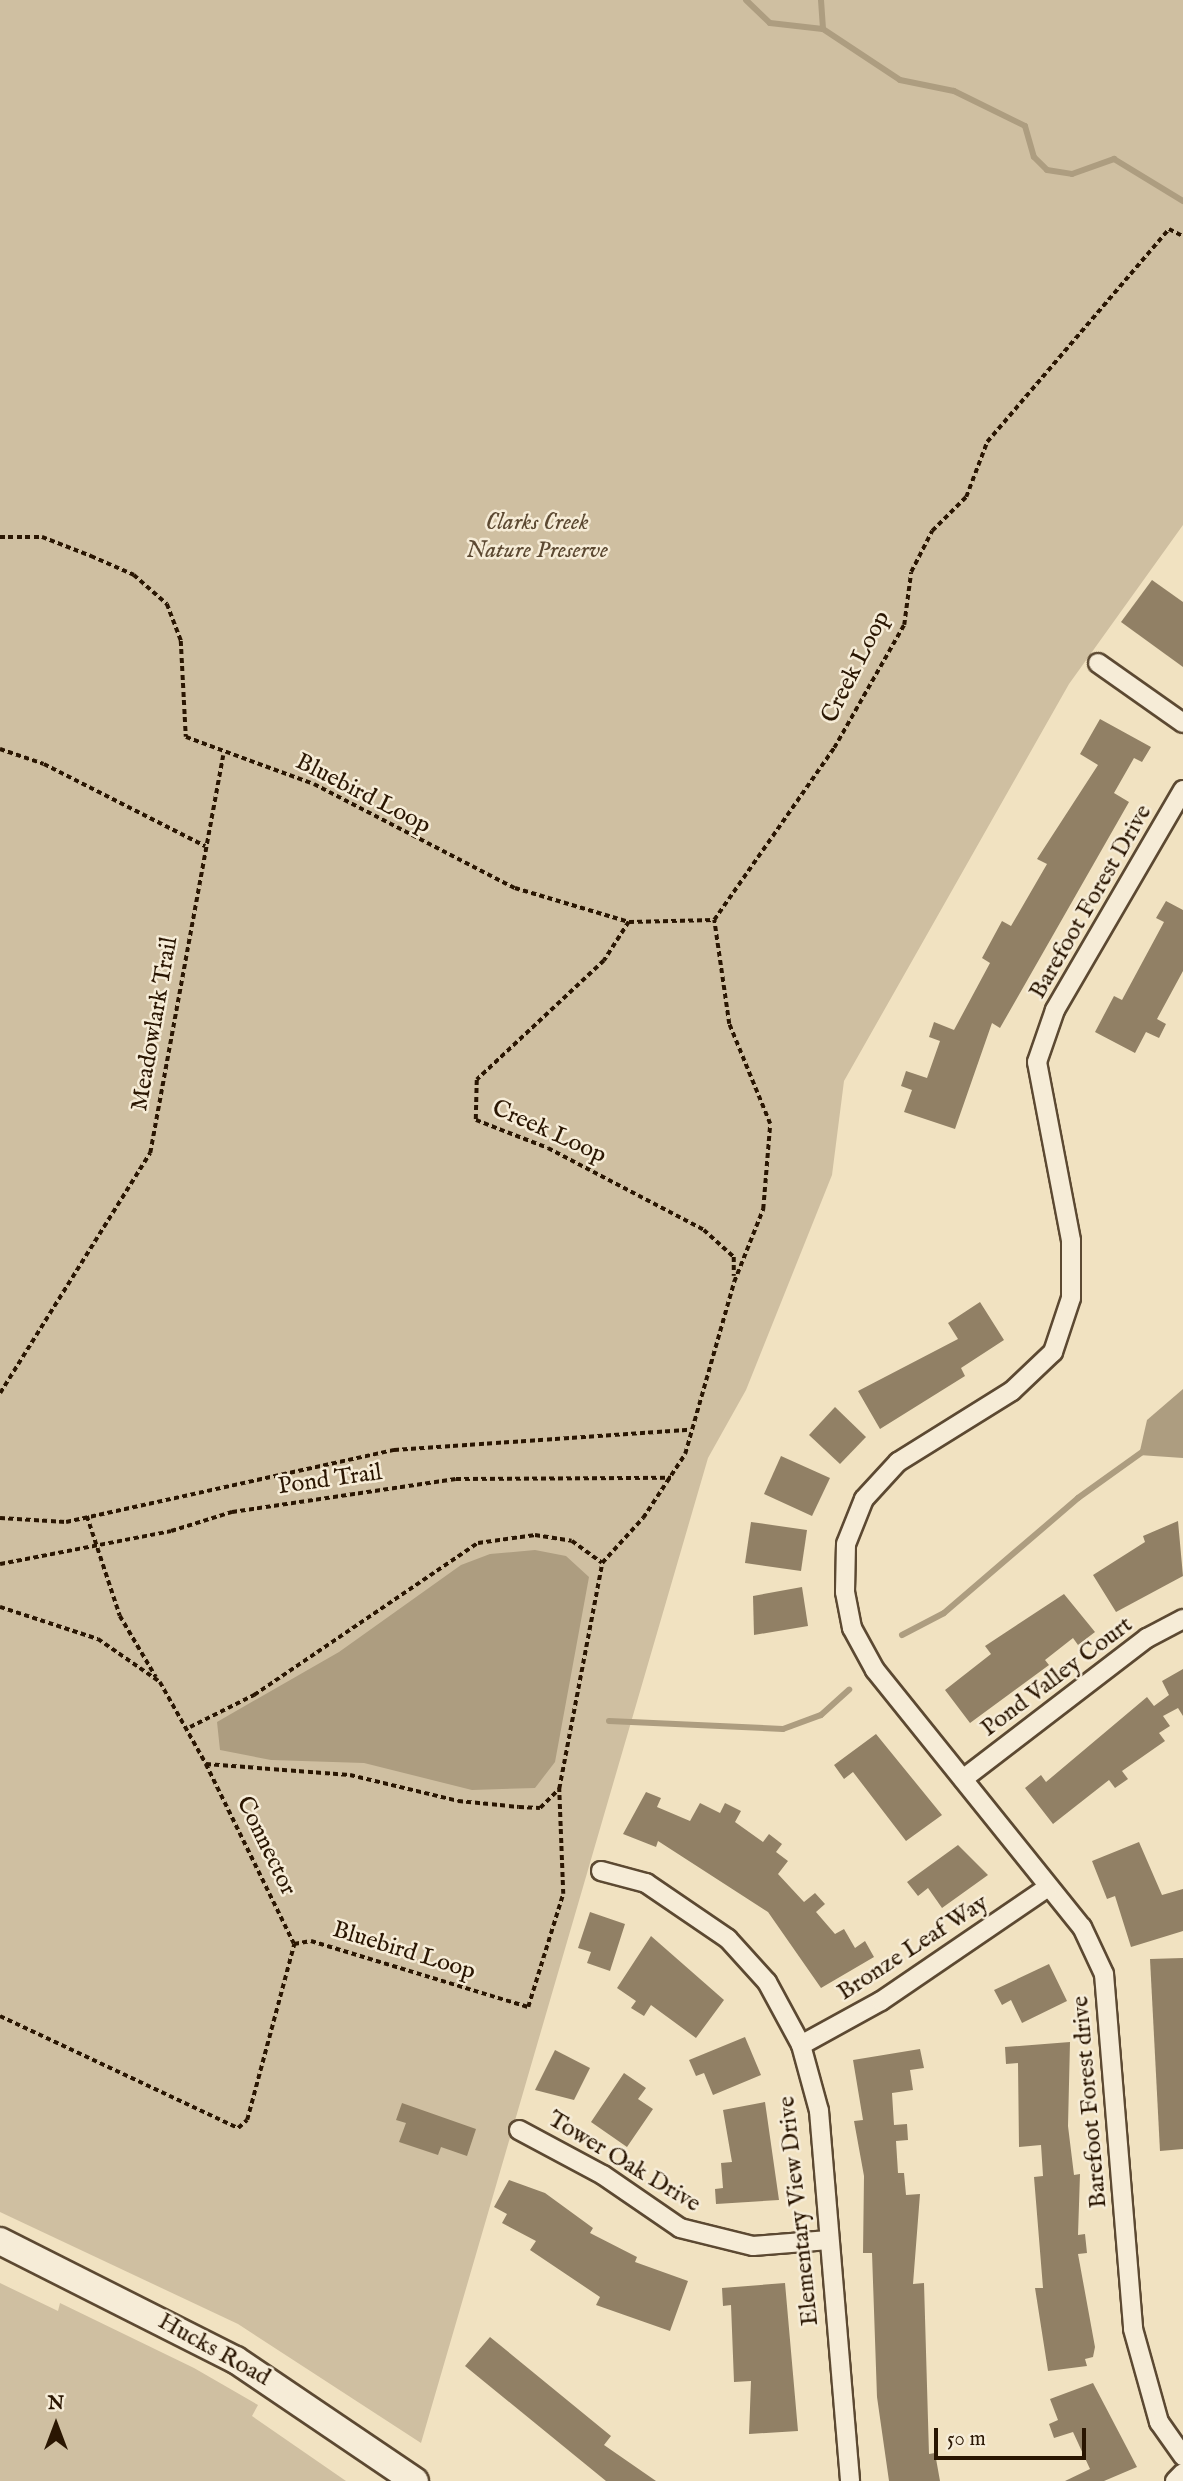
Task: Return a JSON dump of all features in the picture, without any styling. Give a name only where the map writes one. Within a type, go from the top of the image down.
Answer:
[{"type":"main road","name":"Hucks Road","points":[[0,2241],[236,2360],[415,2481]]},
{"type":"street","points":[[1098,663],[1183,723]]},
{"type":"street","name":"Barefoot Forest Drive","points":[[962,1779],[874,1670],[852,1628],[846,1544],[864,1499],[898,1462],[1012,1391],[1053,1352],[1071,1297],[1071,1241],[1037,1062],[1055,1010],[1183,790]]},
{"type":"street","name":"Pond Valley Court","points":[[962,1779],[1147,1638],[1183,1619]]},
{"type":"street","name":"Barefoot Forest drive","points":[[962,1779],[1082,1927],[1104,1974],[1132,2329],[1159,2422],[1183,2456]]},
{"type":"street","name":"Elementary View Drive","points":[[601,1871],[646,1883],[728,1939],[766,1982],[801,2045],[819,2111],[849,2481]]},
{"type":"street","name":"Bronze Leaf Way","points":[[801,2045],[903,1986],[1048,1887]]},
{"type":"street","name":"Tower Oak Drive","points":[[519,2130],[603,2175],[681,2228],[753,2246],[829,2240]]},
{"type":"street","points":[[1175,2481],[1183,2473]]},
{"type":"path","name":"Creek Loop","points":[[714,920],[834,748],[904,625],[911,572],[932,531],[966,497],[988,442],[1169,229],[1183,236]]},
{"type":"path","name":"Bluebird Loop","points":[[0,537],[42,537],[92,556],[134,575],[167,604],[181,641],[186,737],[223,755],[314,784],[515,888],[629,922],[714,920]]},
{"type":"path","points":[[0,749],[44,764],[205,846],[223,755]]},
{"type":"path","name":"Meadowlark Trail","points":[[0,1393],[150,1153],[205,846]]},
{"type":"path","points":[[87,1516],[120,1616],[190,1727],[206,1764],[350,1775],[458,1801],[540,1808],[559,1789],[602,1563],[671,1478],[685,1454],[689,1430],[734,1282],[763,1209],[770,1124],[729,1024],[714,920]]},
{"type":"path","name":"Creek Loop","points":[[629,922],[604,961],[477,1080],[476,1120],[548,1148],[704,1230],[734,1257],[734,1282]]},
{"type":"path","name":"Pond Trail","points":[[0,1518],[48,1522],[87,1516],[394,1450],[689,1430]]},
{"type":"path","name":"Pond Trail","points":[[0,1564],[95,1545],[232,1512],[456,1479],[671,1478]]},
{"type":"path","points":[[190,1727],[254,1695],[478,1543],[500,1536],[548,1537],[572,1541],[602,1563]]},
{"type":"path","points":[[0,1607],[98,1639],[160,1682]]},
{"type":"path","name":"Connector","points":[[206,1764],[294,1944]]},
{"type":"path","name":"Bluebird Loop","points":[[0,2016],[238,2128],[247,2120],[294,1944],[311,1941],[528,2007],[566,1874],[559,1789]]},
{"type":"green space","name":"Clarks Creek Nature Preserve","points":[[0,0],[1183,0],[1183,525],[1069,684],[844,1081],[832,1175],[746,1390],[708,1458],[421,2443],[238,2324],[0,2212]]},
{"type":"green space","points":[[0,2283],[58,2311],[60,2303],[194,2368],[258,2405],[252,2416],[346,2481],[0,2481]]},
{"type":"shaded area","points":[[1183,1389],[1183,1458],[1139,1455],[1147,1420]]},
{"type":"shaded area","points":[[535,1550],[566,1556],[589,1577],[555,1762],[535,1788],[472,1790],[364,1763],[271,1760],[220,1750],[217,1722],[339,1652],[461,1565],[490,1554]]},
{"type":"building","points":[[1152,580],[1183,602],[1183,667],[1121,622]]},
{"type":"building","points":[[1100,719],[1151,747],[1142,762],[1134,758],[1114,793],[1129,802],[1000,1028],[992,1023],[955,1129],[904,1112],[912,1090],[901,1086],[906,1071],[927,1078],[940,1041],[929,1037],[934,1022],[954,1030],[990,963],[982,958],[1002,921],[1011,926],[1047,864],[1037,859],[1098,765],[1080,754]]},
{"type":"building","points":[[1166,901],[1183,910],[1183,971],[1157,1019],[1166,1024],[1159,1038],[1146,1032],[1135,1053],[1095,1032],[1114,996],[1122,1000],[1164,922],[1156,918]]},
{"type":"building","points":[[980,1302],[1004,1340],[961,1368],[965,1376],[880,1429],[858,1391],[958,1339],[948,1323]]},
{"type":"building","points":[[835,1407],[866,1437],[840,1464],[809,1435]]},
{"type":"building","points":[[781,1456],[830,1478],[812,1516],[764,1494]]},
{"type":"building","points":[[1178,1521],[1183,1576],[1116,1612],[1093,1575],[1145,1542],[1143,1536]]},
{"type":"building","points":[[751,1522],[807,1530],[801,1571],[745,1563]]},
{"type":"building","points":[[802,1587],[808,1626],[754,1635],[753,1596]]},
{"type":"building","points":[[1064,1594],[1095,1632],[1078,1645],[1073,1638],[1045,1660],[1049,1665],[970,1723],[945,1690],[991,1654],[985,1646]]},
{"type":"building","points":[[1183,1669],[1183,1716],[1178,1708],[1163,1716],[1170,1726],[1159,1733],[1165,1741],[1122,1771],[1128,1779],[1115,1788],[1109,1780],[1053,1824],[1025,1788],[1041,1775],[1046,1782],[1147,1697],[1154,1706],[1169,1695],[1162,1681]]},
{"type":"building","points":[[876,1734],[942,1815],[906,1841],[853,1772],[844,1779],[834,1765]]},
{"type":"building","points":[[646,1792],[661,1798],[657,1807],[690,1821],[700,1803],[720,1813],[725,1803],[741,1811],[735,1822],[763,1842],[769,1834],[782,1844],[776,1852],[788,1861],[778,1874],[804,1902],[815,1893],[825,1904],[816,1912],[835,1934],[844,1929],[855,1948],[865,1941],[874,1957],[821,1988],[768,1912],[658,1841],[656,1847],[623,1834]]},
{"type":"building","points":[[1139,1842],[1162,1895],[1183,1889],[1183,1931],[1131,1947],[1115,1896],[1107,1899],[1092,1861]]},
{"type":"building","points":[[958,1845],[988,1875],[942,1908],[928,1888],[918,1896],[907,1882]]},
{"type":"building","points":[[590,1912],[625,1924],[610,1971],[587,1963],[591,1952],[578,1948]]},
{"type":"building","points":[[651,1936],[724,2000],[696,2038],[651,2005],[644,2016],[631,2008],[636,2001],[617,1988]]},
{"type":"building","points":[[1183,1958],[1183,2149],[1160,2151],[1150,1959]]},
{"type":"building","points":[[1049,1964],[1067,2001],[1022,2023],[1011,2000],[1002,2005],[994,1990]]},
{"type":"building","points":[[745,2037],[761,2075],[713,2095],[704,2073],[696,2076],[689,2060]]},
{"type":"building","points":[[1070,2042],[1068,2126],[1074,2175],[1080,2174],[1078,2235],[1085,2234],[1087,2253],[1078,2254],[1095,2347],[1093,2357],[1085,2359],[1087,2366],[1048,2371],[1035,2288],[1043,2288],[1034,2177],[1043,2176],[1041,2145],[1019,2147],[1018,2063],[1006,2064],[1005,2047]]},
{"type":"building","points":[[920,2049],[924,2068],[910,2070],[913,2090],[892,2093],[894,2125],[907,2124],[908,2140],[896,2141],[898,2173],[904,2173],[906,2195],[920,2194],[913,2284],[924,2283],[929,2454],[935,2453],[940,2481],[889,2481],[877,2397],[872,2253],[863,2253],[864,2176],[854,2121],[863,2120],[853,2060]]},
{"type":"building","points":[[555,2050],[590,2068],[574,2100],[535,2090]]},
{"type":"building","points":[[624,2073],[646,2088],[638,2099],[653,2109],[627,2147],[591,2122]]},
{"type":"building","points":[[765,2102],[779,2200],[716,2204],[715,2189],[723,2188],[721,2163],[732,2162],[723,2110]]},
{"type":"building","points":[[402,2103],[476,2129],[467,2156],[441,2147],[438,2155],[399,2142],[406,2123],[396,2120]]},
{"type":"building","points":[[509,2180],[545,2193],[593,2228],[590,2233],[637,2257],[635,2262],[688,2281],[670,2331],[596,2305],[600,2297],[530,2250],[536,2241],[502,2223],[507,2214],[494,2207]]},
{"type":"building","points":[[785,2283],[798,2431],[749,2434],[751,2381],[734,2382],[731,2305],[723,2306],[722,2288]]},
{"type":"building","points":[[490,2337],[611,2436],[604,2445],[656,2481],[606,2481],[465,2366]]},
{"type":"building","points":[[1093,2383],[1137,2467],[1104,2481],[1065,2481],[1090,2469],[1073,2432],[1054,2438],[1049,2424],[1058,2420],[1050,2399]]},
{"type":"waterway","points":[[746,0],[770,23],[823,29],[900,80],[954,91],[1025,126],[1034,157],[1047,170],[1072,174],[1114,159],[1183,201]]},
{"type":"waterway","points":[[821,0],[823,29]]},
{"type":"waterway","points":[[902,1635],[944,1613],[1078,1498],[1145,1450]]},
{"type":"waterway","points":[[609,1721],[783,1729],[821,1715],[849,1690]]}]
